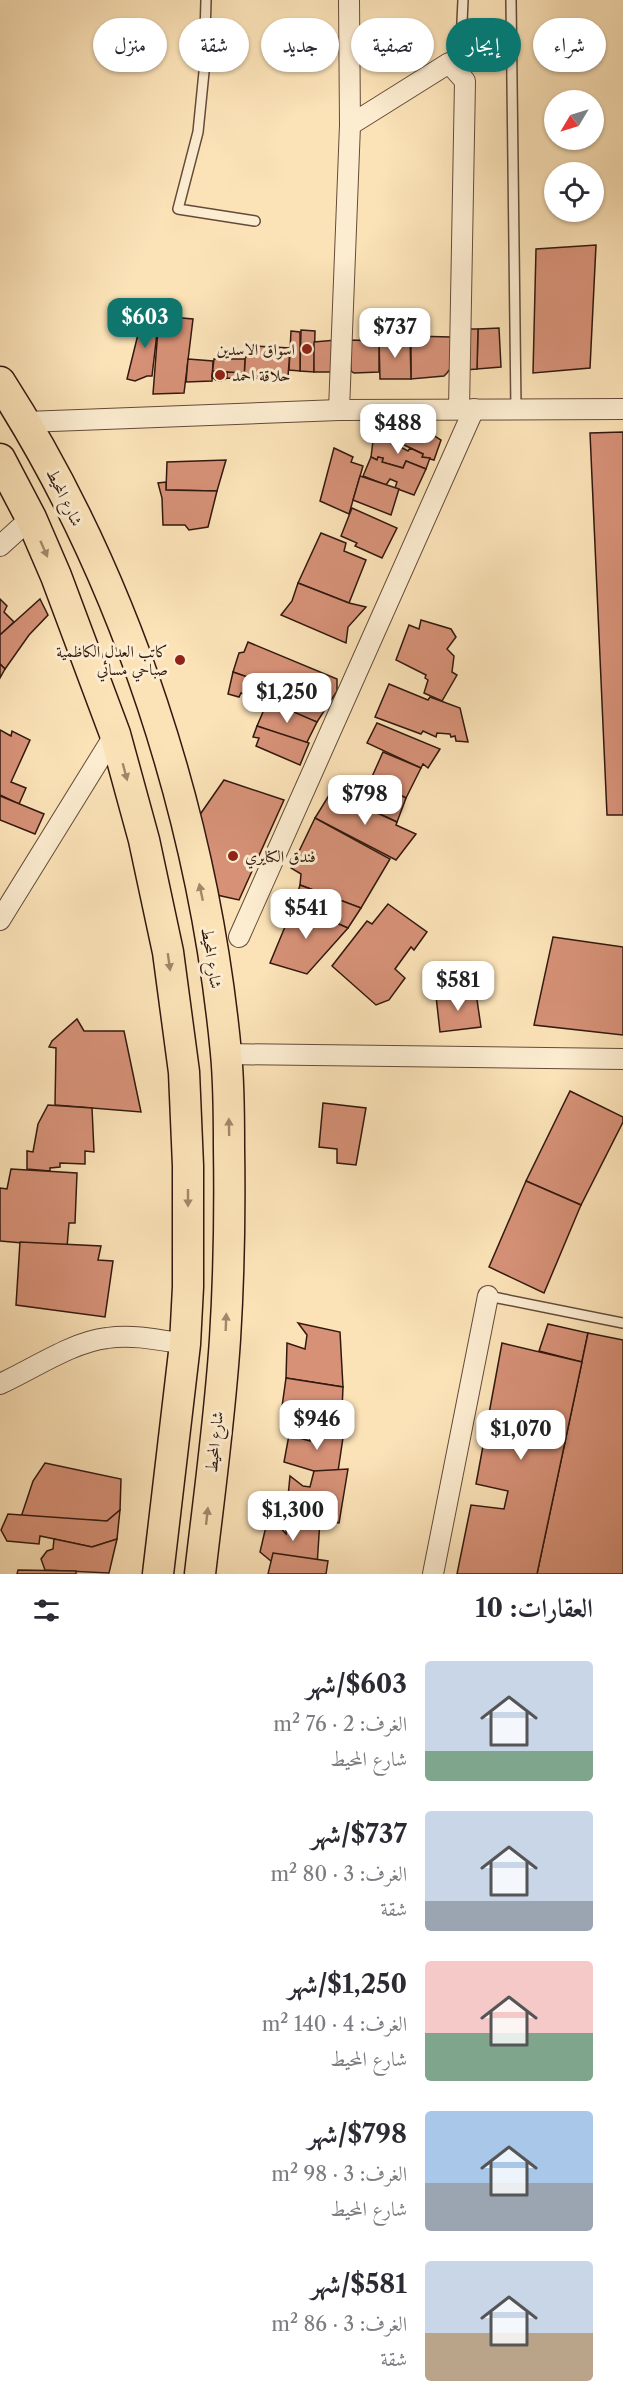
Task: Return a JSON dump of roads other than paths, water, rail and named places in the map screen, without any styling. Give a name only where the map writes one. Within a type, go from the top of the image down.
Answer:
[{"type":"main road","name":"شارع المحيط","points":[[0,382],[26,422],[59,481],[127,634],[157,720],[181,805],[210,938],[226,1054],[230,1201],[225,1341],[200,1574]]},
{"type":"main road","points":[[0,459],[31,518],[56,576],[115,734],[144,840],[168,952],[184,1072],[188,1166],[188,1287],[185,1344],[158,1574]]},
{"type":"street","points":[[339,410],[350,125],[349,0]]},
{"type":"street","points":[[350,125],[446,65]]},
{"type":"street","points":[[239,937],[467,409],[465,81],[457,72]]},
{"type":"street","points":[[26,422],[339,410],[623,409]]},
{"type":"street","points":[[0,546],[31,518]]},
{"type":"street","points":[[0,920],[115,734]]},
{"type":"street","points":[[226,1054],[623,1059]]},
{"type":"street","points":[[433,1574],[488,1296]]},
{"type":"street","points":[[0,1384],[80,1346],[106,1338],[133,1337],[185,1344]]},
{"type":"lane","points":[[206,0],[204,72],[198,132],[178,208],[255,221]]},
{"type":"lane","points":[[462,18],[463,0]]},
{"type":"lane","points":[[511,0],[516,409]]},
{"type":"lane","points":[[488,1296],[623,1323]]},
{"type":"place","name":"اسواق الاسدين","points":[[307,349]]},
{"type":"place","name":"حلاقة احمد","points":[[220,375]]},
{"type":"place","name":"كاتب العدل الكاظمية صباحي مسائي","points":[[180,660]]},
{"type":"place","name":"فندق الكنايري","points":[[233,856]]}]
